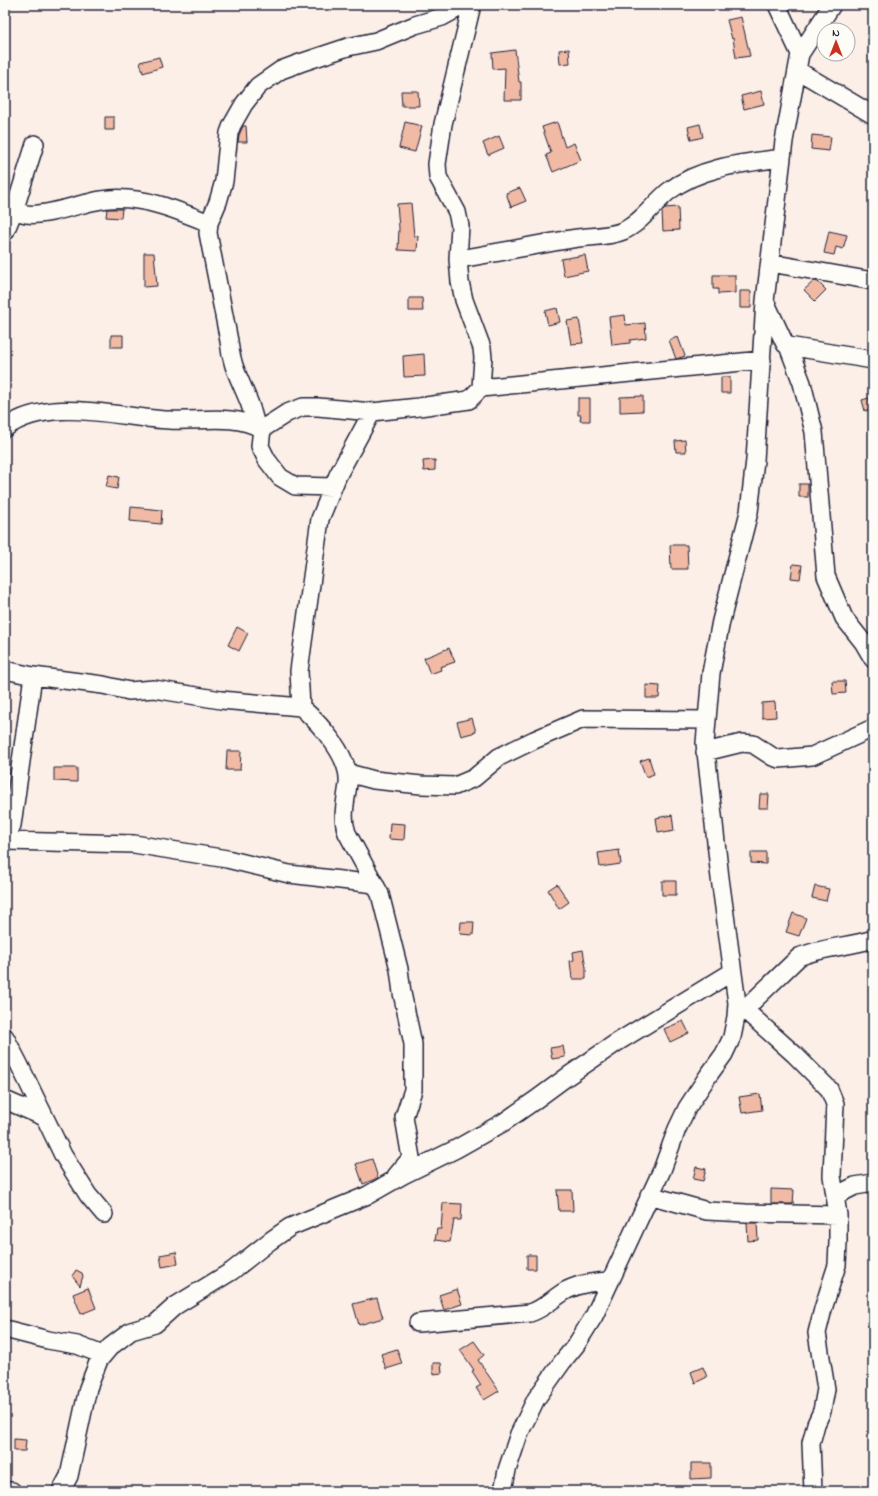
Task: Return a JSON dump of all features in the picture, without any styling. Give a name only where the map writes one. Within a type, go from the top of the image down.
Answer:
[{"type":"street","points":[[333,487],[295,486],[280,477],[267,460],[260,446],[259,428],[250,404],[234,370],[230,357],[229,341],[209,245],[208,233],[209,222],[218,202],[224,181],[229,133],[244,104],[258,86],[281,70],[348,47],[376,41],[416,25],[442,17],[464,5]]},
{"type":"street","points":[[472,5],[443,124],[437,164],[438,177],[457,212],[460,226],[458,259],[460,282],[464,300],[482,348],[483,358],[481,388]]},
{"type":"street","points":[[777,5],[798,62],[873,115]]},
{"type":"street","points":[[813,1491],[811,1443],[816,1424],[823,1407],[826,1389],[817,1333],[822,1309],[837,1265],[838,1215],[832,1176],[835,1104],[829,1090],[794,1054],[741,1006],[732,972],[705,743],[711,673],[721,621],[749,512],[755,460],[765,301],[782,158],[798,62],[832,5]]},
{"type":"street","points":[[442,17],[466,29]]},
{"type":"street","points":[[5,232],[10,207],[35,144]]},
{"type":"street","points":[[458,259],[577,238],[617,233],[632,225],[670,191],[700,174],[751,162],[782,158]]},
{"type":"street","points":[[10,207],[22,213],[34,214],[56,211],[107,199],[127,198],[167,207],[209,222]]},
{"type":"street","points":[[770,263],[873,281]]},
{"type":"street","points":[[765,301],[785,344],[788,346],[802,383],[814,432],[826,576],[844,618],[863,642],[873,659]]},
{"type":"street","points":[[788,346],[873,360]]},
{"type":"street","points":[[5,428],[27,416],[48,412],[82,410],[169,420],[204,420],[220,418],[259,428],[287,412],[303,407],[372,412],[469,400],[481,388],[762,360]]},
{"type":"street","points":[[301,707],[299,671],[320,519],[338,475],[372,412]]},
{"type":"street","points":[[5,670],[33,676],[103,685],[129,691],[154,689],[221,700],[301,707],[317,722],[331,740],[345,764],[348,773],[344,825],[380,894],[399,969],[402,992],[413,1044],[413,1090],[404,1117],[411,1158],[392,1181]]},
{"type":"street","points":[[33,676],[12,825],[5,841],[134,844],[227,859],[289,874],[375,884]]},
{"type":"street","points":[[348,773],[374,780],[421,785],[455,786],[474,778],[499,757],[583,719],[707,720]]},
{"type":"street","points":[[705,752],[742,743],[753,744],[773,757],[779,759],[812,756],[871,725]]},
{"type":"street","points":[[503,1491],[507,1470],[519,1434],[536,1399],[576,1345],[594,1316],[662,1170],[677,1129],[687,1108],[724,1054],[732,1037],[736,1017],[741,1006],[799,958],[809,953],[856,944],[873,939]]},
{"type":"street","points":[[61,1491],[69,1476],[88,1388],[99,1360],[110,1347],[131,1331],[155,1324],[175,1306],[232,1271],[290,1227],[368,1195],[504,1122],[616,1043],[732,972]]},
{"type":"street","points":[[5,1037],[63,1155],[84,1188],[104,1214]]},
{"type":"street","points":[[5,1100],[44,1117]]},
{"type":"street","points":[[835,1196],[855,1186],[873,1183]]},
{"type":"street","points":[[650,1195],[707,1211],[838,1215]]},
{"type":"street","points":[[418,1323],[530,1313],[540,1309],[579,1285],[610,1281]]},
{"type":"street","points":[[5,1329],[48,1340],[77,1345],[103,1355]]},
{"type":"street","points":[[5,1491],[12,1491]]},
{"type":"building","points":[[741,17],[750,56],[736,58],[733,38],[732,39],[727,20]]},
{"type":"building","points":[[569,49],[570,63],[560,64],[559,50]]},
{"type":"building","points":[[515,50],[519,82],[521,82],[521,100],[504,100],[505,68],[493,69],[492,53]]},
{"type":"building","points":[[159,57],[162,67],[143,73],[140,62]]},
{"type":"building","points":[[401,91],[418,91],[419,106],[402,106]]},
{"type":"building","points":[[761,91],[764,104],[744,109],[741,96]]},
{"type":"building","points":[[105,117],[114,117],[114,130],[105,130]]},
{"type":"building","points":[[405,122],[422,126],[415,152],[399,148]]},
{"type":"building","points":[[557,122],[565,147],[574,143],[581,160],[553,172],[546,155],[551,153],[542,127]]},
{"type":"building","points":[[700,124],[703,137],[691,140],[688,127]]},
{"type":"building","points":[[243,126],[246,126],[247,142],[238,142],[239,135]]},
{"type":"building","points":[[812,135],[831,137],[829,151],[811,149]]},
{"type":"building","points":[[499,136],[504,148],[488,155],[483,143]]},
{"type":"building","points":[[520,188],[526,201],[511,207],[506,193]]},
{"type":"building","points":[[411,203],[414,236],[418,236],[417,251],[398,250],[399,228],[397,204]]},
{"type":"building","points":[[678,207],[679,230],[663,231],[662,211],[665,208]]},
{"type":"building","points":[[107,209],[122,209],[121,218],[106,217]]},
{"type":"building","points":[[829,231],[847,235],[843,249],[836,247],[834,255],[824,253]]},
{"type":"building","points":[[144,253],[154,253],[157,286],[144,287]]},
{"type":"building","points":[[585,255],[588,271],[564,276],[561,259]]},
{"type":"building","points":[[713,275],[735,275],[735,293],[718,294],[718,289],[713,289]]},
{"type":"building","points":[[814,281],[818,282],[826,290],[815,301],[804,290]]},
{"type":"building","points":[[740,291],[751,291],[751,308],[740,308]]},
{"type":"building","points":[[409,298],[422,298],[423,311],[409,311]]},
{"type":"building","points":[[557,308],[560,322],[548,325],[545,311]]},
{"type":"building","points":[[625,315],[626,325],[645,323],[646,338],[630,340],[630,343],[612,345],[609,317]]},
{"type":"building","points":[[579,319],[583,343],[571,344],[567,321]]},
{"type":"building","points":[[111,335],[123,335],[123,347],[111,347]]},
{"type":"building","points":[[678,337],[685,356],[676,359],[669,340]]},
{"type":"building","points":[[424,354],[425,376],[404,377],[403,356]]},
{"type":"building","points":[[721,377],[730,377],[730,393],[721,393]]},
{"type":"building","points":[[643,396],[643,411],[620,412],[620,397]]},
{"type":"building","points":[[872,397],[873,409],[865,411],[862,400]]},
{"type":"building","points":[[578,398],[590,398],[590,421],[580,421],[581,415],[578,415]]},
{"type":"building","points":[[685,440],[686,452],[676,452],[675,441]]},
{"type":"building","points":[[435,460],[435,470],[424,471],[423,461]]},
{"type":"building","points":[[109,475],[119,477],[117,489],[106,487]]},
{"type":"building","points":[[799,484],[808,484],[808,497],[799,497]]},
{"type":"building","points":[[131,507],[162,510],[161,524],[130,521]]},
{"type":"building","points":[[670,545],[687,545],[688,569],[671,569]]},
{"type":"building","points":[[793,564],[802,565],[800,579],[791,578]]},
{"type":"building","points":[[237,627],[248,633],[239,651],[228,645]]},
{"type":"building","points":[[449,648],[455,662],[440,667],[441,670],[430,674],[424,658]]},
{"type":"building","points":[[832,681],[845,681],[846,693],[833,694]]},
{"type":"building","points":[[646,685],[660,686],[659,698],[646,698]]},
{"type":"building","points":[[775,702],[776,717],[762,718],[762,703]]},
{"type":"building","points":[[472,718],[476,732],[461,736],[457,722]]},
{"type":"building","points":[[227,751],[241,751],[240,770],[226,770]]},
{"type":"building","points":[[649,758],[654,774],[646,777],[640,761]]},
{"type":"building","points":[[54,768],[77,768],[77,782],[54,781]]},
{"type":"building","points":[[760,794],[769,794],[768,808],[759,808]]},
{"type":"building","points":[[672,815],[674,831],[664,833],[664,831],[658,832],[656,818]]},
{"type":"building","points":[[390,823],[405,824],[404,840],[389,839]]},
{"type":"building","points":[[619,850],[621,864],[600,867],[598,853]]},
{"type":"building","points":[[751,852],[766,852],[766,864],[751,863]]},
{"type":"building","points":[[662,881],[676,881],[676,895],[662,895]]},
{"type":"building","points":[[557,884],[569,902],[559,909],[548,890]]},
{"type":"building","points":[[815,886],[829,889],[826,901],[812,898]]},
{"type":"building","points":[[793,913],[806,918],[799,936],[786,932]]},
{"type":"building","points":[[461,922],[474,922],[473,935],[460,934]]},
{"type":"building","points":[[583,950],[586,979],[572,979],[570,961],[574,960],[573,952]]},
{"type":"building","points":[[683,1021],[689,1033],[670,1042],[664,1029]]},
{"type":"building","points":[[563,1046],[565,1057],[552,1059],[550,1048]]},
{"type":"building","points":[[760,1094],[762,1110],[742,1113],[739,1097]]},
{"type":"building","points":[[372,1159],[378,1178],[363,1184],[356,1164]]},
{"type":"building","points":[[696,1167],[706,1169],[703,1181],[693,1179]]},
{"type":"building","points":[[771,1189],[794,1190],[793,1204],[771,1204]]},
{"type":"building","points":[[557,1190],[572,1190],[573,1211],[559,1211]]},
{"type":"building","points":[[443,1203],[462,1204],[461,1220],[454,1220],[450,1242],[435,1240],[437,1229],[441,1229]]},
{"type":"building","points":[[747,1223],[757,1223],[758,1240],[748,1241]]},
{"type":"building","points":[[176,1252],[178,1264],[162,1267],[160,1255]]},
{"type":"building","points":[[527,1255],[536,1255],[536,1269],[527,1269]]},
{"type":"building","points":[[76,1270],[82,1273],[83,1276],[80,1286],[72,1276]]},
{"type":"building","points":[[88,1288],[96,1308],[81,1314],[73,1294]]},
{"type":"building","points":[[457,1289],[462,1304],[444,1310],[439,1295]]},
{"type":"building","points":[[377,1298],[383,1318],[359,1325],[353,1304]]},
{"type":"building","points":[[474,1341],[484,1355],[478,1360],[499,1391],[484,1400],[476,1388],[481,1385],[472,1371],[474,1370],[460,1350]]},
{"type":"building","points":[[397,1349],[402,1364],[386,1369],[381,1354]]},
{"type":"building","points":[[433,1363],[441,1363],[442,1373],[433,1374]]},
{"type":"building","points":[[703,1367],[707,1377],[695,1383],[691,1372]]},
{"type":"building","points":[[14,1439],[26,1440],[25,1451],[14,1451]]},
{"type":"building","points":[[691,1463],[711,1463],[711,1478],[691,1479]]}]
